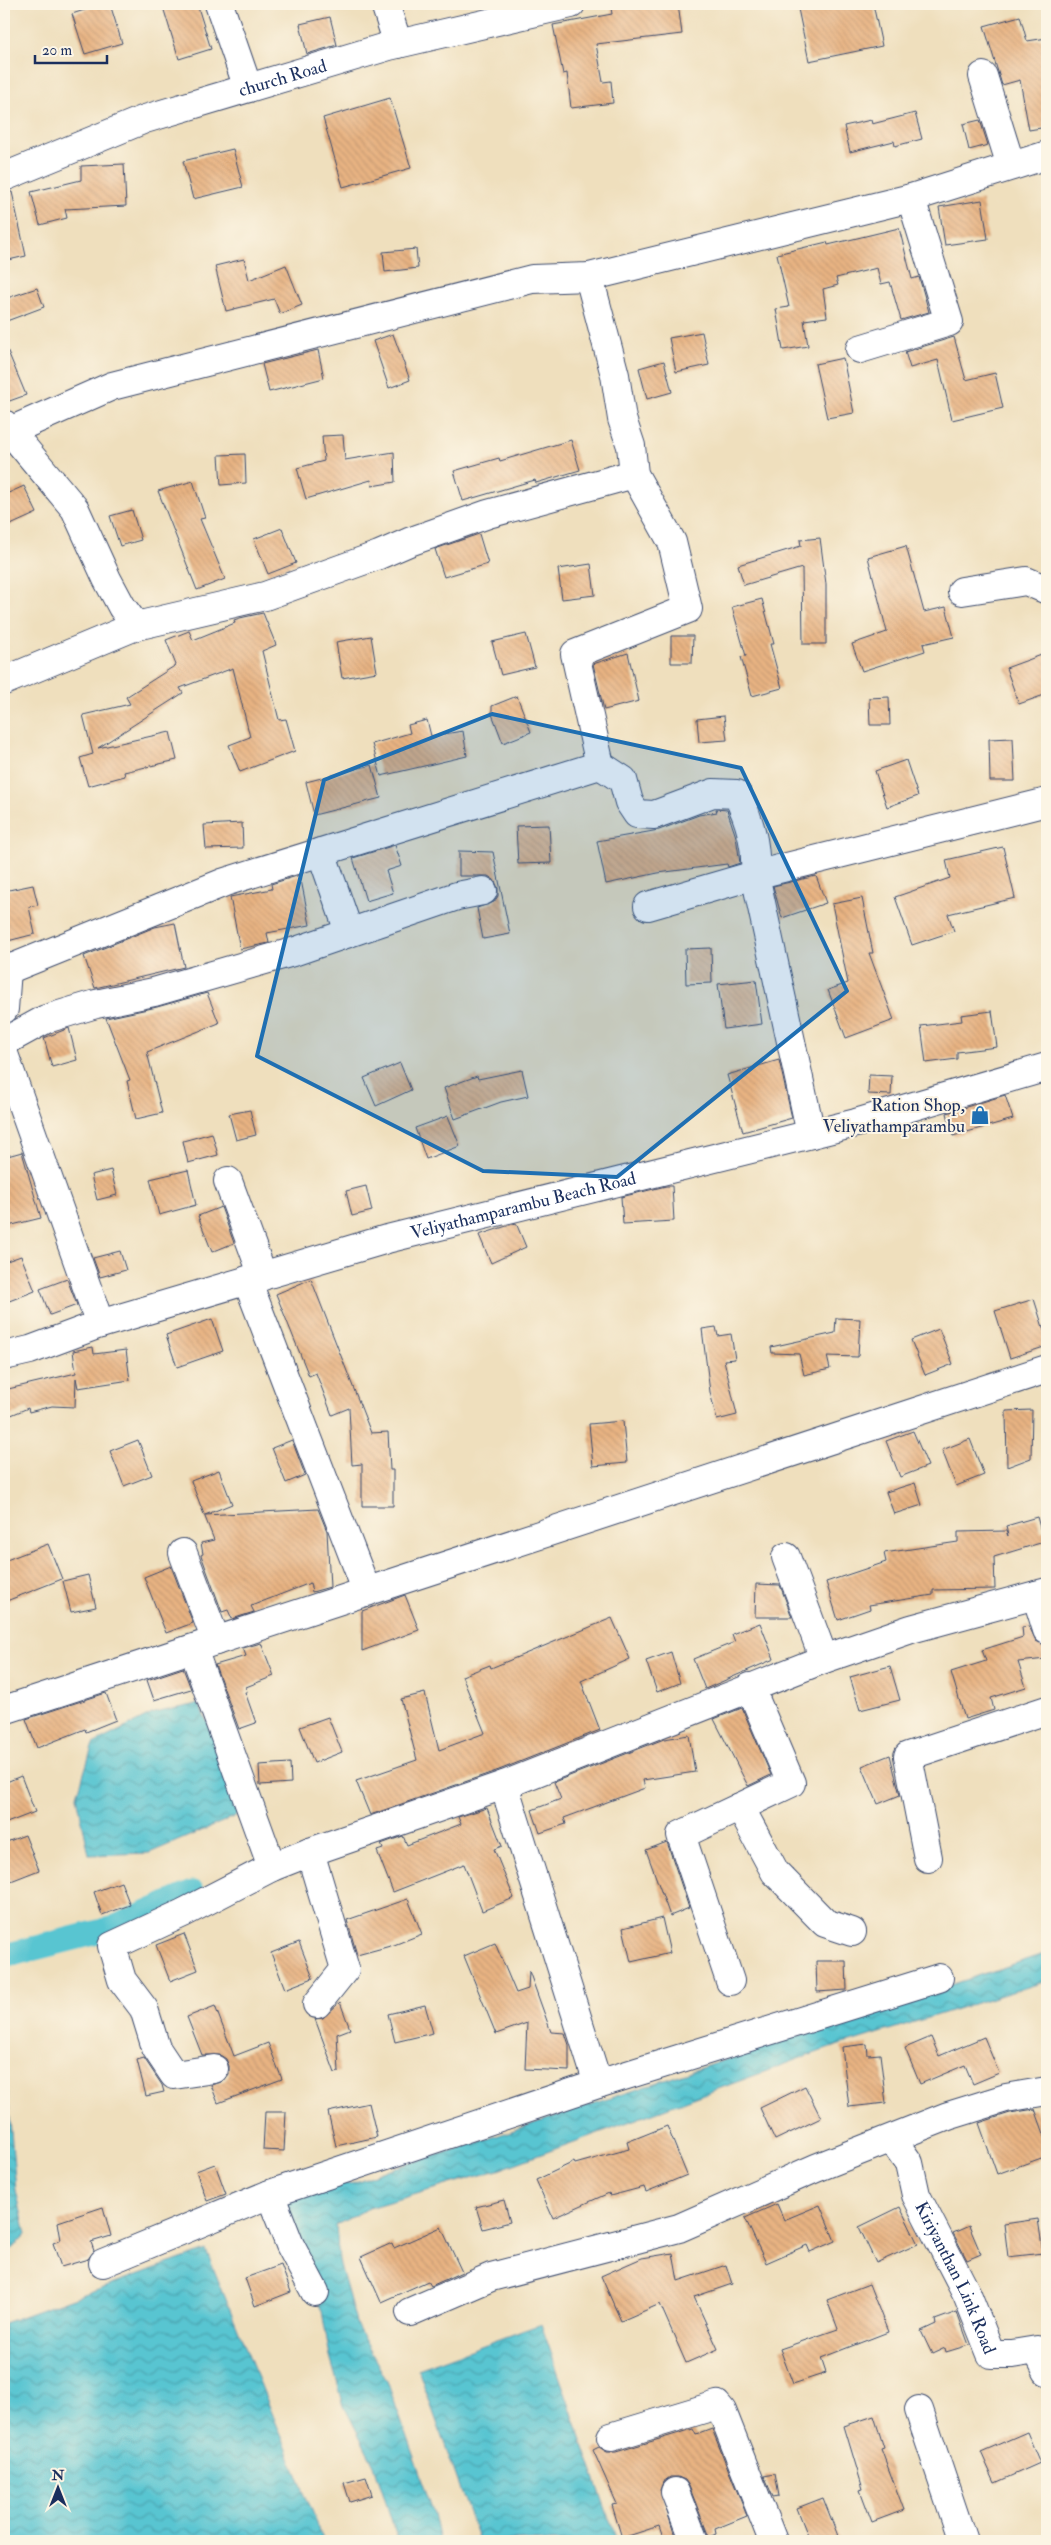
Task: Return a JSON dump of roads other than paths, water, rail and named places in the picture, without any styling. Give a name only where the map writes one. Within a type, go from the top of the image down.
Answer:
[{"type":"street","points":[[219,4],[248,88]]},
{"type":"street","points":[[385,4],[398,44]]},
{"type":"street","name":"church Road","points":[[4,177],[145,118],[526,8],[571,4]]},
{"type":"street","points":[[983,76],[1011,166]]},
{"type":"street","points":[[136,626],[122,608],[75,509],[7,428],[112,386],[532,279],[589,277],[911,198],[1047,154]]},
{"type":"street","points":[[860,349],[949,322],[911,198]]},
{"type":"street","points":[[589,277],[615,375],[622,419],[631,446],[634,474],[672,542],[688,610],[575,654],[600,765],[622,780],[628,802],[637,814],[654,815],[713,793],[738,794],[749,819],[756,853],[755,875],[810,1134]]},
{"type":"street","points":[[4,681],[136,626],[265,596],[380,556],[409,542],[488,514],[634,474]]},
{"type":"street","points":[[962,591],[1026,581],[1047,590]]},
{"type":"street","points":[[4,1008],[6,968],[225,882],[600,765]]},
{"type":"street","points":[[648,906],[755,875],[1047,802]]},
{"type":"street","points":[[321,852],[349,932]]},
{"type":"street","points":[[4,1042],[46,1019],[96,1004],[154,992],[349,932],[457,896],[483,891]]},
{"type":"street","points":[[4,1054],[100,1324]]},
{"type":"street","name":"Veliyathamparambu Beach Road","points":[[4,1356],[30,1350],[100,1324],[387,1239],[810,1134],[1047,1067]]},
{"type":"street","points":[[228,1180],[255,1278],[367,1592]]},
{"type":"street","points":[[4,1710],[1047,1369]]},
{"type":"street","points":[[183,1553],[204,1645],[272,1867]]},
{"type":"street","points":[[786,1557],[824,1659]]},
{"type":"street","points":[[214,2069],[174,2075],[156,2048],[144,2008],[122,1980],[112,1946],[184,1913],[272,1867],[504,1785],[750,1687],[912,1629],[1042,1593],[1047,1630]]},
{"type":"street","points":[[730,1981],[681,1835],[791,1783],[750,1687]]},
{"type":"street","points":[[928,1858],[908,1756],[1047,1710]]},
{"type":"street","points":[[504,1785],[598,2084]]},
{"type":"street","points":[[740,1807],[775,1872],[825,1923],[852,1932]]},
{"type":"street","points":[[310,1852],[345,1969],[317,2004]]},
{"type":"street","points":[[103,2263],[270,2194],[598,2084],[939,1978]]},
{"type":"street","points":[[410,2312],[491,2277],[679,2228],[816,2168],[948,2116],[998,2101],[1047,2091]]},
{"type":"street","name":"Kiriyanthan Link Road","points":[[892,2139],[909,2163],[916,2195],[967,2294],[991,2354],[1012,2354],[1037,2350],[1047,2371]]},
{"type":"street","points":[[270,2194],[290,2245],[315,2292]]},
{"type":"street","points":[[611,2437],[717,2405],[722,2411],[773,2541]]},
{"type":"street","points":[[920,2410],[963,2541]]},
{"type":"street","points":[[675,2492],[694,2541]]},
{"type":"water","points":[[198,1704],[249,1803],[234,1817],[149,1853],[89,1855],[77,1796],[93,1744],[154,1713]]},
{"type":"water","points":[[1047,1953],[1047,1981],[821,2051],[498,2170],[369,2208],[336,2225],[339,2261],[357,2326],[387,2381],[434,2514],[440,2541],[398,2541],[374,2465],[344,2406],[330,2357],[322,2311],[301,2265],[281,2198],[309,2182],[350,2184],[390,2169],[460,2148]]},
{"type":"water","points":[[4,2049],[16,2190],[26,2234],[4,2257]]},
{"type":"water","points":[[206,2250],[324,2541],[4,2541],[4,2323]]},
{"type":"water","points":[[541,2324],[617,2541],[479,2541],[418,2369]]},
{"type":"waterway","points":[[4,1956],[114,1928],[193,1893]]},
{"type":"place","name":"Ration Shop, Veliyathamparambu","points":[[980,1115]]}]
